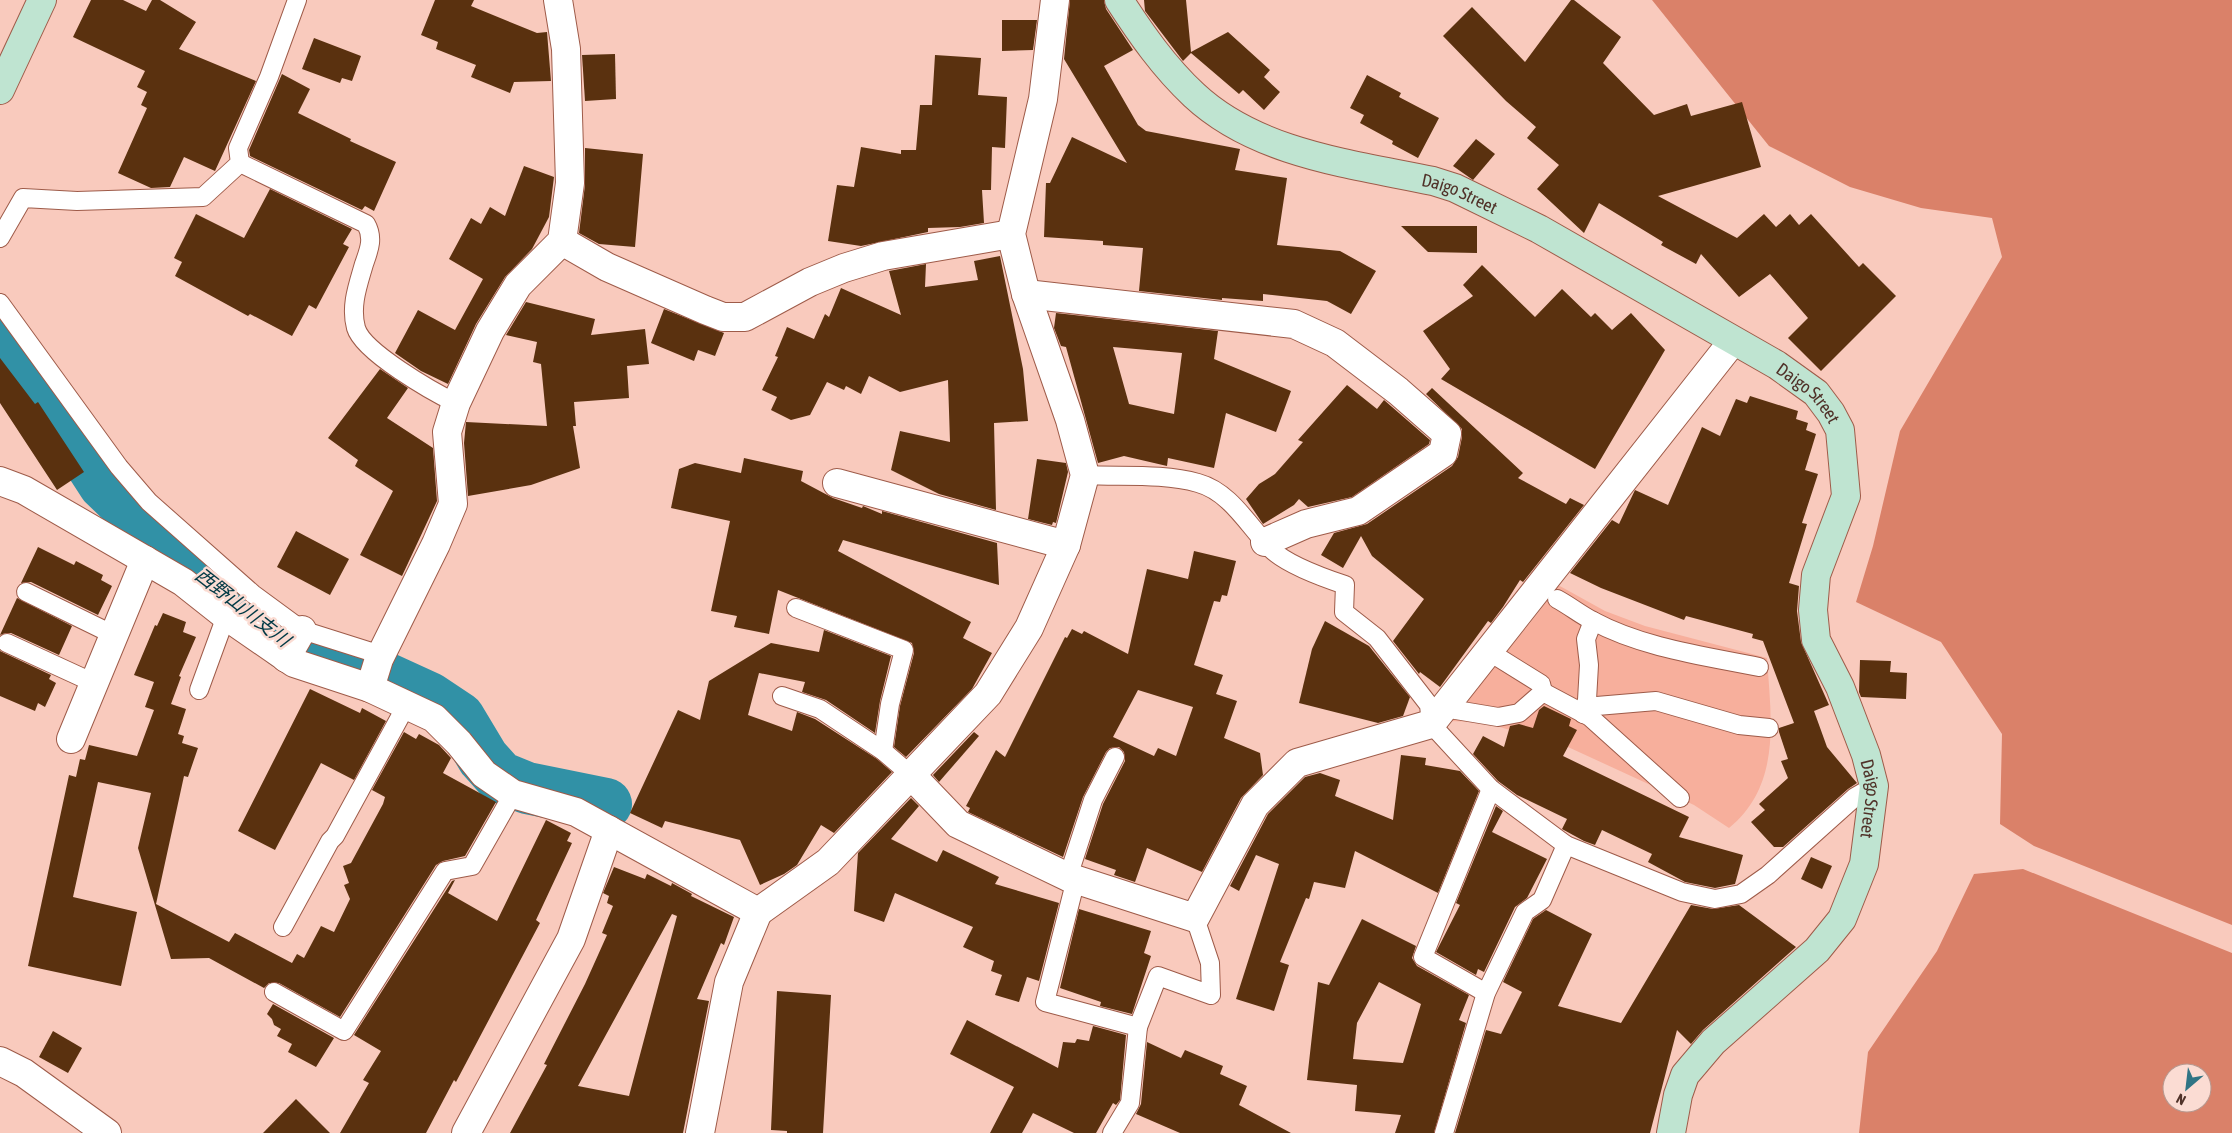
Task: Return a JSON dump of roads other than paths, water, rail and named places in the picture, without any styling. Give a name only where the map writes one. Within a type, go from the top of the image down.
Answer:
[{"type":"main road","points":[[0,90],[42,0]]},
{"type":"main road","name":"Daigo Street","points":[[1119,0],[1148,46],[1194,96],[1230,122],[1286,148],[1433,180],[1455,188],[1539,229],[1777,365],[1816,393],[1831,413],[1840,430],[1846,496],[1816,575],[1813,610],[1816,640],[1843,695],[1866,755],[1874,786],[1864,864],[1842,919],[1817,950],[1712,1042],[1685,1075],[1678,1095],[1671,1133]]},
{"type":"street","points":[[370,688],[381,654],[453,504],[447,432],[456,403],[490,331],[518,285],[562,241],[570,183],[566,49],[558,0]]},
{"type":"street","points":[[705,1131],[729,982],[758,912],[828,862],[988,694],[1029,628],[1066,545],[1085,475],[1070,420],[1026,294],[1011,234],[1044,99],[1054,0]]},
{"type":"street","points":[[562,241],[607,267],[704,310],[724,317],[745,317],[810,282],[844,268],[883,256],[1011,234]]},
{"type":"street","points":[[1026,294],[1294,324],[1335,343],[1398,391],[1447,434],[1443,453],[1358,511],[1306,524],[1265,542]]},
{"type":"street","points":[[911,775],[958,824],[1072,878],[1195,918],[1255,805],[1297,763],[1437,716],[1733,341]]},
{"type":"street","points":[[0,481],[24,490],[184,582],[226,616],[287,657],[294,664],[370,688],[434,718],[459,743],[484,774],[513,794],[576,812],[758,912]]},
{"type":"street","points":[[837,482],[1066,545]]},
{"type":"street","points":[[71,739],[146,560]]},
{"type":"street","points":[[287,657],[302,630]]},
{"type":"street","points":[[466,1133],[571,939],[609,830]]},
{"type":"street","points":[[0,1061],[24,1073],[106,1133]]},
{"type":"lane","points":[[240,163],[238,148],[269,77],[297,0]]},
{"type":"lane","points":[[0,238],[23,198],[77,201],[204,197],[240,163]]},
{"type":"lane","points":[[240,163],[366,224],[371,233],[370,246],[354,301],[356,329],[376,353],[434,392],[456,403]]},
{"type":"lane","points":[[0,303],[134,487],[253,594],[302,630],[381,654]]},
{"type":"lane","points":[[1085,475],[1166,478],[1199,483],[1222,496],[1243,516],[1272,550],[1312,573],[1345,585],[1344,612],[1377,638],[1429,704],[1491,789],[1566,845],[1682,892],[1715,899],[1740,894],[1768,875],[1855,797],[1874,786]]},
{"type":"lane","points":[[26,592],[114,635]]},
{"type":"lane","points":[[1557,599],[1593,621],[1624,634],[1656,644],[1759,667]]},
{"type":"lane","points":[[796,608],[904,650],[890,704],[883,751]]},
{"type":"lane","points":[[199,690],[226,616]]},
{"type":"lane","points":[[1584,711],[1589,665],[1586,639],[1593,621]]},
{"type":"lane","points":[[6,643],[94,683]]},
{"type":"lane","points":[[1488,651],[1541,684],[1543,692]]},
{"type":"lane","points":[[1437,716],[1498,717],[1518,713],[1543,692]]},
{"type":"lane","points":[[1543,692],[1584,711],[1680,798]]},
{"type":"lane","points":[[782,696],[820,709],[883,751],[911,775]]},
{"type":"lane","points":[[1584,711],[1656,701],[1739,725],[1769,728]]},
{"type":"lane","points":[[283,926],[330,841],[336,836],[406,706]]},
{"type":"lane","points":[[1114,757],[1093,800],[1072,878],[1045,1002],[1138,1027]]},
{"type":"lane","points":[[1486,993],[1423,957],[1491,789]]},
{"type":"lane","points":[[274,992],[344,1031],[445,871],[472,866],[513,794]]},
{"type":"lane","points":[[1444,1133],[1486,993],[1525,912],[1542,900],[1566,845]]},
{"type":"lane","points":[[1112,1133],[1130,1103],[1138,1027],[1158,976],[1212,995],[1210,963],[1195,918]]},
{"type":"waterway","name":"西野山川支川","points":[[0,336],[58,413],[104,484],[172,550],[286,644],[327,661],[359,666],[429,698],[459,718],[483,758],[500,777],[527,788],[606,804]]}]
